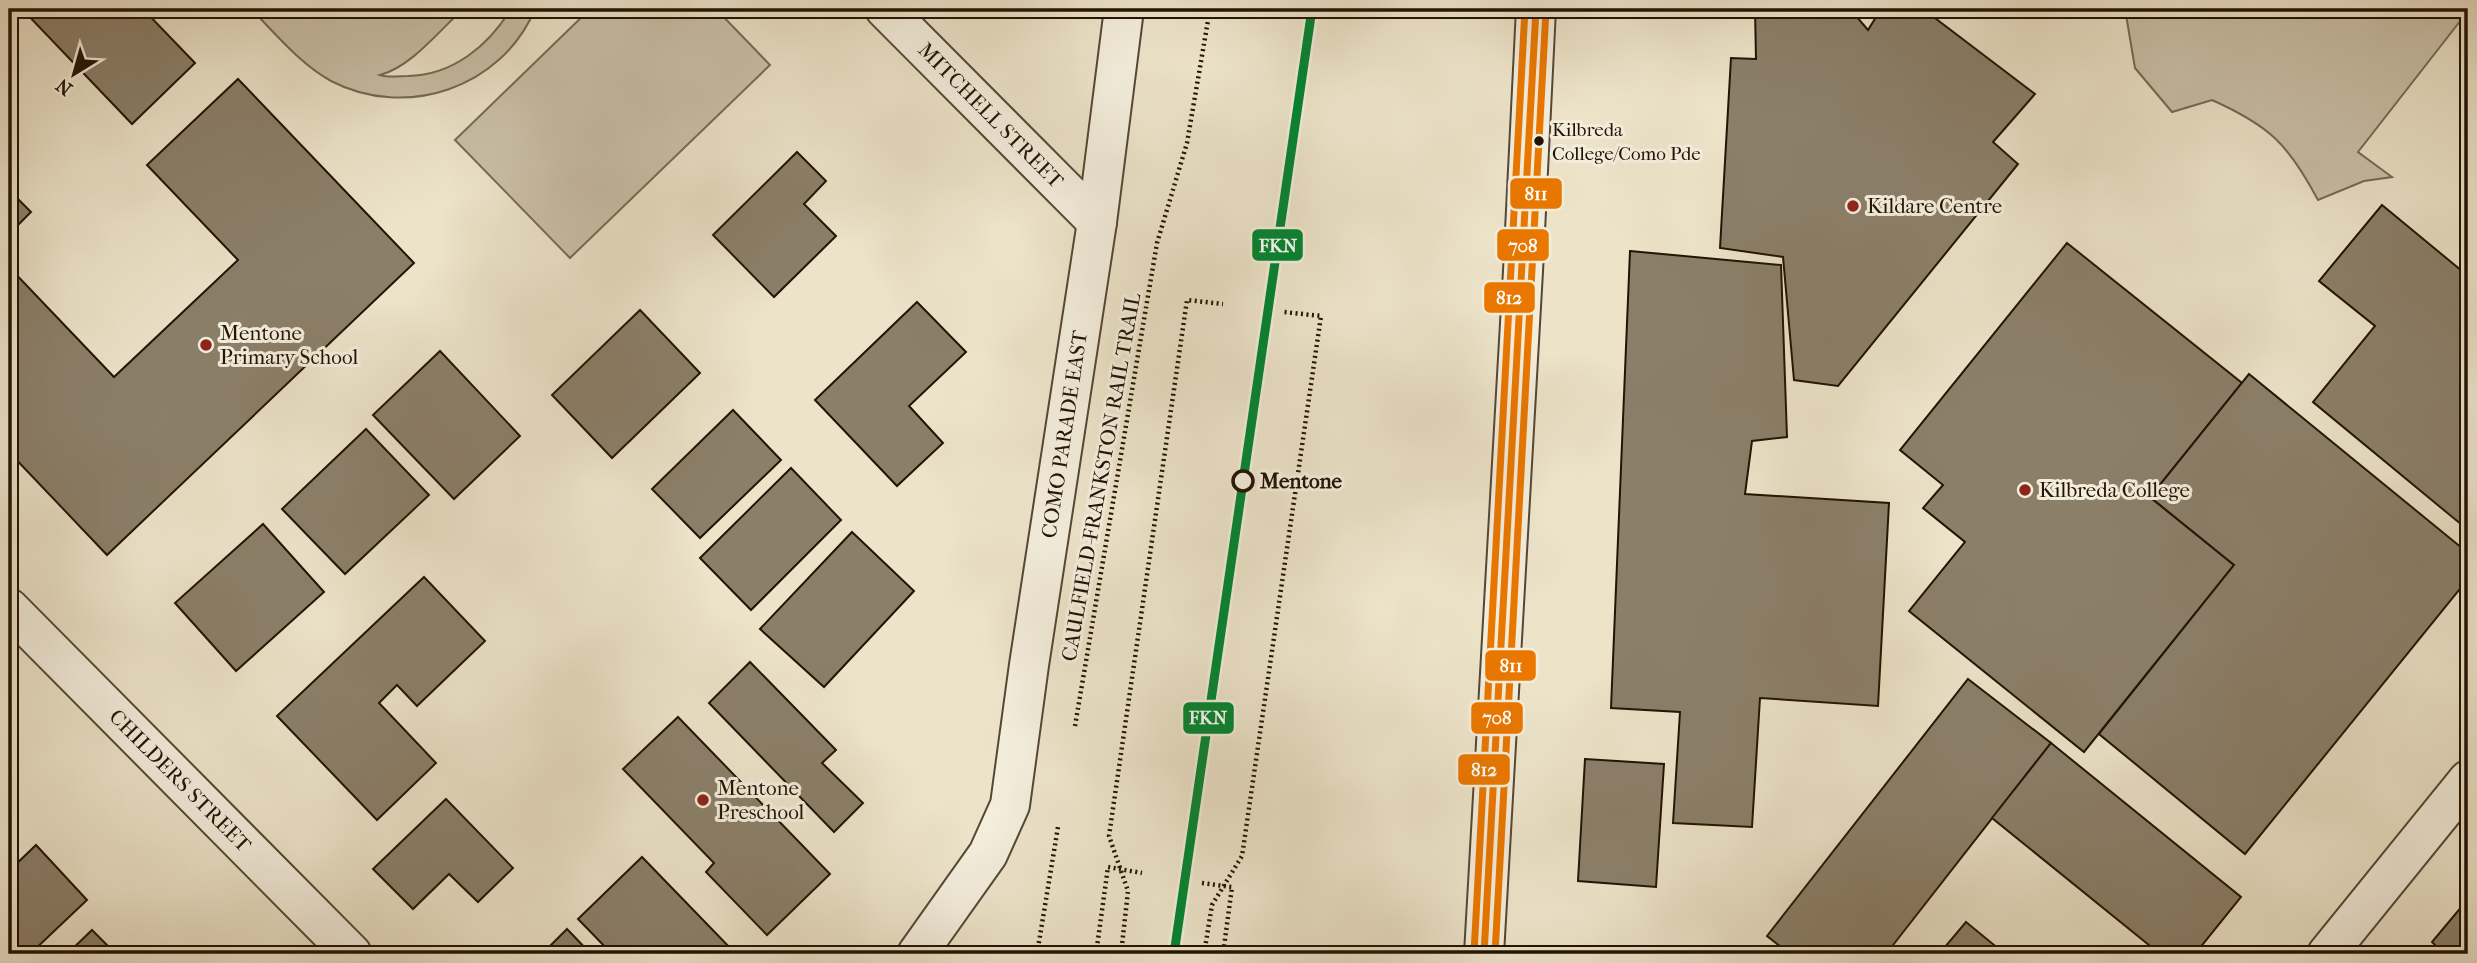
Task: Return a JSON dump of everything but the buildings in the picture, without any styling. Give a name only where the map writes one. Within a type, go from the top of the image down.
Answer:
[{"type":"street","name":"MITCHELL STREET","points":[[885,9],[1097,222]]},
{"type":"street","name":"COMO PARADE EAST","points":[[917,954],[988,854],[1010,805],[1097,222],[1124,9]]},
{"type":"street","points":[[1484,954],[1536,9]]},
{"type":"street","name":"CHILDERS STREET","points":[[9,608],[352,954]]},
{"type":"street","points":[[2326,954],[2468,780]]},
{"type":"path","name":"CAULFIELD-FRANKSTON RAIL TRAIL","points":[[1074,734],[1157,243],[1187,143],[1210,9]]},
{"type":"path","points":[[1121,954],[1128,891],[1109,836],[1187,300],[1223,304]]},
{"type":"path","points":[[1204,954],[1212,905],[1242,856],[1321,316],[1284,312]]},
{"type":"path","points":[[1037,954],[1060,817]]},
{"type":"path","points":[[1096,954],[1108,867],[1142,873]]},
{"type":"path","points":[[1202,883],[1232,887],[1223,954]]},
{"type":"shaded area","points":[[251,9],[463,9],[414,56],[392,71],[380,75],[390,77],[424,74],[454,64],[468,56],[492,35],[511,9],[535,9],[520,36],[500,59],[476,77],[449,89],[420,96],[390,97],[360,92],[331,81],[289,48]]},
{"type":"shaded area","points":[[590,9],[716,9],[770,65],[570,258],[455,140]]},
{"type":"shaded area","points":[[2125,9],[2468,11],[2358,152],[2392,177],[2364,181],[2318,200],[2287,151],[2263,128],[2249,119],[2212,100],[2172,112],[2135,68]]},
{"type":"transit line","name":"FKN","points":[[1174,954],[1312,9]]},
{"type":"transit line","name":"812","points":[[1474,953],[1525,9]]},
{"type":"transit line","name":"708","points":[[1484,954],[1536,9]]},
{"type":"transit line","name":"811","points":[[1495,954],[1546,10]]},
{"type":"place","name":"Kilbreda College/Como Pde","points":[[1539,141]]},
{"type":"place","name":"Kildare Centre","points":[[1853,206]]},
{"type":"place","name":"Mentone Primary School","points":[[206,345]]},
{"type":"place","name":"Mentone","points":[[1243,481]]},
{"type":"place","name":"Kilbreda College","points":[[2025,490]]},
{"type":"place","name":"Mentone Preschool","points":[[703,800]]}]
